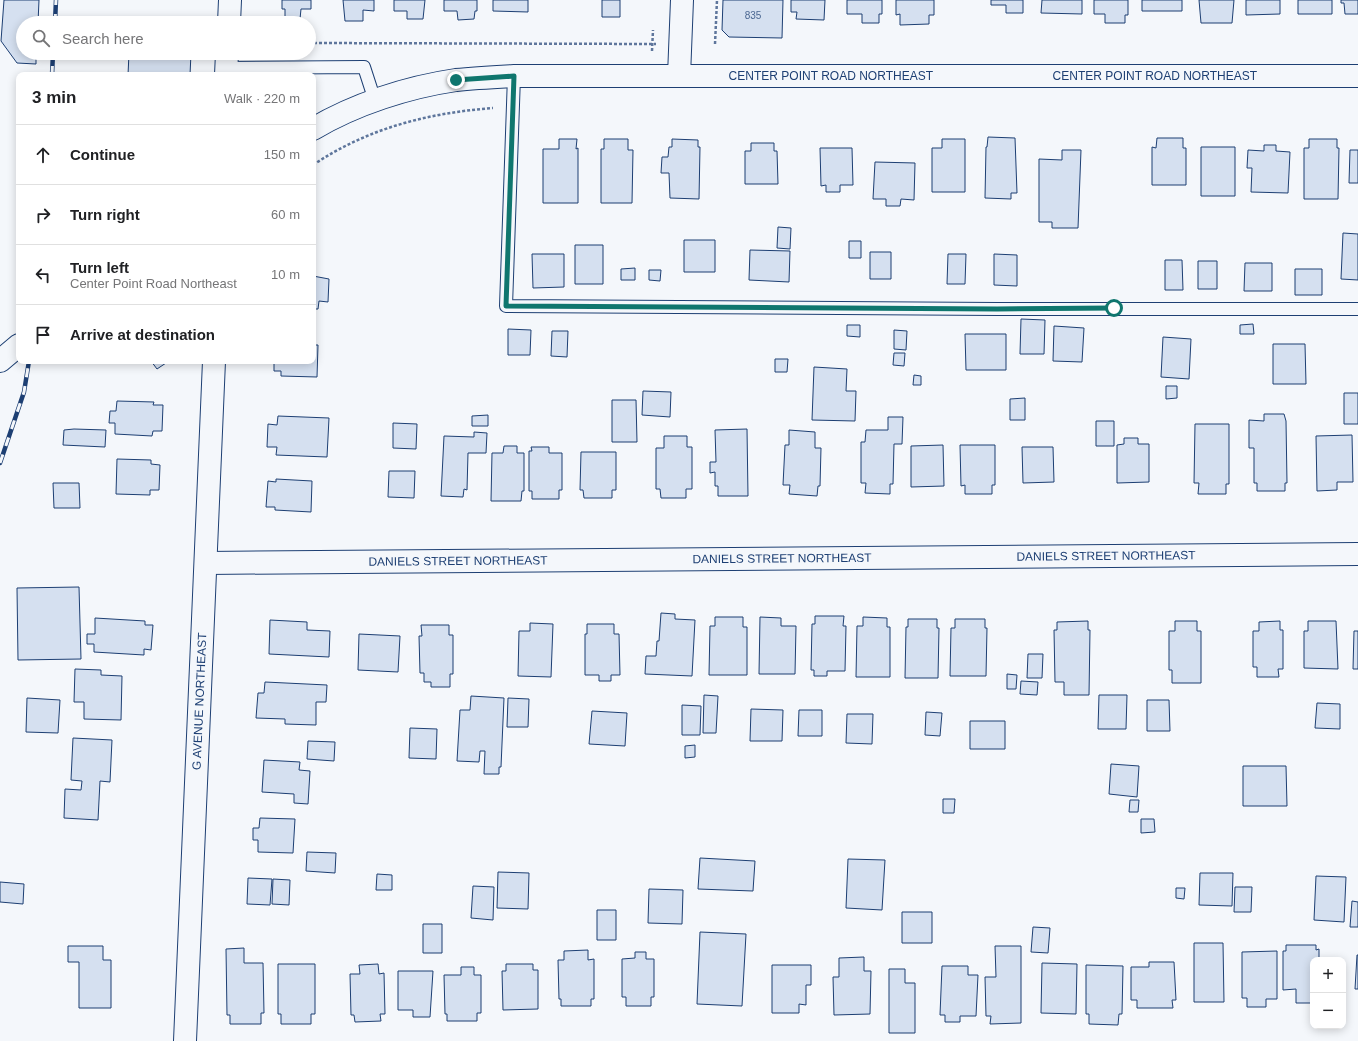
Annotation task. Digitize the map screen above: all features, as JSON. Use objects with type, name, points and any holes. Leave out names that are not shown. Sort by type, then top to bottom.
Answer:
[{"type":"street","points":[[229,16],[230,0]]},
{"type":"street","points":[[679,76],[682,0]]},
{"type":"street","name":"CENTER POINT ROAD NORTHEAST","points":[[316,128],[332,118],[386,97],[456,80],[514,76],[1358,76]]},
{"type":"street","points":[[0,361],[16,348]]},
{"type":"street","name":"G AVENUE NORTHEAST","points":[[185,1041],[214,364]]},
{"type":"street","name":"DANIELS STREET NORTHEAST","points":[[206,563],[1358,554]]},
{"type":"lane","points":[[227,65],[364,67],[375,101]]},
{"type":"lane","points":[[514,76],[506,306],[997,309],[1358,309]]},
{"type":"path","points":[[715,44],[717,0]]},
{"type":"path","points":[[316,43],[662,44]]},
{"type":"path","points":[[316,163],[355,140],[401,122],[443,113],[494,108]]},
{"type":"building","points":[[4,0],[39,0],[38,16],[16,16],[16,60],[36,60],[36,64],[17,63],[1,41]]},
{"type":"building","points":[[282,0],[311,0],[311,9],[301,9],[300,16],[285,16],[285,9],[282,9]]},
{"type":"building","points":[[343,0],[374,0],[374,11],[363,10],[363,21],[345,21]]},
{"type":"building","points":[[394,0],[425,0],[423,19],[407,19],[407,11],[394,11]]},
{"type":"building","points":[[444,0],[477,0],[477,11],[475,11],[474,19],[458,20],[457,11],[444,11]]},
{"type":"building","points":[[493,0],[528,0],[528,12],[493,11]]},
{"type":"building","points":[[602,0],[620,0],[620,17],[602,17]]},
{"type":"building","points":[[723,0],[783,0],[782,38],[729,37],[722,30]]},
{"type":"building","points":[[791,0],[825,0],[824,20],[796,19],[797,12],[791,12]]},
{"type":"building","points":[[847,0],[882,0],[882,14],[879,14],[879,23],[862,23],[862,14],[847,14]]},
{"type":"building","points":[[896,0],[934,0],[934,15],[929,15],[929,24],[900,25],[900,14],[896,15]]},
{"type":"building","points":[[991,0],[1023,0],[1023,13],[1006,13],[1006,5],[991,5]]},
{"type":"building","points":[[1042,0],[1082,0],[1082,14],[1041,13]]},
{"type":"building","points":[[1094,0],[1128,0],[1128,15],[1125,15],[1125,23],[1105,23],[1105,14],[1094,14]]},
{"type":"building","points":[[1142,0],[1182,0],[1182,11],[1142,11]]},
{"type":"building","points":[[1199,0],[1234,0],[1232,23],[1201,23]]},
{"type":"building","points":[[1246,0],[1280,0],[1280,14],[1246,15]]},
{"type":"building","points":[[1298,0],[1332,0],[1332,14],[1298,14]]},
{"type":"building","points":[[1341,0],[1358,0],[1358,14],[1345,14],[1344,3],[1341,3]]},
{"type":"building","points":[[129,60],[191,60],[190,72],[128,72]]},
{"type":"building","points":[[988,137],[1015,138],[1017,193],[1011,193],[1011,199],[985,198],[986,147]]},
{"type":"building","points":[[1157,138],[1183,138],[1183,148],[1186,148],[1186,185],[1152,185],[1152,147],[1156,148]]},
{"type":"building","points":[[559,139],[577,139],[578,203],[543,203],[543,149],[559,149]]},
{"type":"building","points":[[604,139],[628,139],[628,150],[633,150],[632,203],[601,203],[601,149],[604,149]]},
{"type":"building","points":[[672,139],[698,140],[698,147],[700,147],[699,199],[670,198],[669,173],[661,173],[662,157],[668,157],[669,147],[672,147]]},
{"type":"building","points":[[942,139],[965,139],[965,192],[932,192],[932,148],[942,148]]},
{"type":"building","points":[[1309,139],[1337,139],[1337,148],[1339,148],[1338,199],[1304,199],[1304,148],[1309,148]]},
{"type":"building","points":[[751,143],[774,143],[774,151],[777,151],[778,184],[745,184],[745,151],[751,151]]},
{"type":"building","points":[[1264,145],[1276,145],[1276,151],[1290,152],[1288,193],[1251,192],[1252,168],[1247,168],[1248,150],[1264,151]]},
{"type":"building","points":[[1201,147],[1235,147],[1235,196],[1201,196]]},
{"type":"building","points":[[820,148],[852,148],[853,185],[840,185],[840,192],[826,192],[826,185],[821,186]]},
{"type":"building","points":[[1062,150],[1081,150],[1078,228],[1052,228],[1052,222],[1039,222],[1039,159],[1062,160]]},
{"type":"building","points":[[1350,150],[1358,150],[1358,183],[1349,183]]},
{"type":"building","points":[[875,162],[915,163],[914,200],[901,199],[900,206],[886,206],[886,199],[873,199]]},
{"type":"building","points":[[778,227],[791,228],[790,249],[777,248]]},
{"type":"building","points":[[1343,233],[1358,234],[1358,280],[1341,279]]},
{"type":"building","points":[[684,240],[715,240],[715,272],[684,272]]},
{"type":"building","points":[[849,241],[861,241],[861,258],[849,258]]},
{"type":"building","points":[[575,245],[603,245],[603,284],[575,284]]},
{"type":"building","points":[[750,250],[790,251],[789,282],[749,280]]},
{"type":"building","points":[[870,252],[891,252],[891,279],[870,279]]},
{"type":"building","points":[[532,254],[564,254],[564,287],[533,288]]},
{"type":"building","points":[[948,254],[966,254],[965,284],[947,284]]},
{"type":"building","points":[[994,254],[1017,255],[1017,286],[994,285]]},
{"type":"building","points":[[1165,260],[1182,260],[1183,290],[1165,290]]},
{"type":"building","points":[[1198,261],[1217,261],[1217,289],[1198,289]]},
{"type":"building","points":[[1245,263],[1272,263],[1272,291],[1244,291]]},
{"type":"building","points":[[635,268],[635,280],[621,280],[621,269]]},
{"type":"building","points":[[1295,269],[1322,269],[1322,295],[1295,295]]},
{"type":"building","points":[[649,270],[661,270],[660,281],[649,280]]},
{"type":"building","points":[[316,277],[329,279],[328,302],[319,301],[318,309],[316,309]]},
{"type":"building","points":[[1021,319],[1045,320],[1044,354],[1020,354]]},
{"type":"building","points":[[1253,324],[1254,334],[1240,334],[1240,325]]},
{"type":"building","points":[[847,325],[860,325],[860,337],[847,336]]},
{"type":"building","points":[[1054,326],[1084,328],[1082,362],[1053,361]]},
{"type":"building","points":[[508,329],[531,330],[530,355],[508,355]]},
{"type":"building","points":[[894,330],[907,331],[906,350],[894,349]]},
{"type":"building","points":[[552,331],[568,331],[567,357],[551,356]]},
{"type":"building","points":[[965,334],[1006,334],[1006,370],[966,370]]},
{"type":"building","points":[[1163,337],[1191,339],[1189,379],[1161,377]]},
{"type":"building","points":[[1273,344],[1305,344],[1306,384],[1273,384]]},
{"type":"building","points":[[316,345],[318,345],[317,377],[281,376],[281,371],[274,371],[274,364],[316,364]]},
{"type":"building","points":[[894,353],[905,353],[904,366],[893,365]]},
{"type":"building","points":[[775,359],[788,359],[787,372],[775,372]]},
{"type":"building","points":[[153,364],[164,364],[157,369]]},
{"type":"building","points":[[814,367],[847,369],[846,391],[856,391],[855,421],[812,420]]},
{"type":"building","points":[[914,375],[921,376],[921,385],[913,385]]},
{"type":"building","points":[[1166,386],[1177,386],[1177,398],[1166,399]]},
{"type":"building","points":[[643,391],[671,392],[670,417],[642,415]]},
{"type":"building","points":[[1344,393],[1358,393],[1358,424],[1344,424]]},
{"type":"building","points":[[1025,398],[1025,420],[1010,420],[1010,399]]},
{"type":"building","points":[[612,400],[636,400],[637,442],[612,442]]},
{"type":"building","points":[[117,401],[154,402],[153,405],[163,405],[162,431],[153,431],[152,436],[115,434],[115,423],[109,423],[110,411],[116,411]]},
{"type":"building","points":[[1264,414],[1284,414],[1286,421],[1287,483],[1285,483],[1285,491],[1257,491],[1257,483],[1254,483],[1254,448],[1249,448],[1249,420],[1264,421]]},
{"type":"building","points":[[488,415],[488,426],[472,426],[472,416]]},
{"type":"building","points":[[278,416],[329,418],[327,457],[276,455],[277,447],[267,447],[268,424],[277,425]]},
{"type":"building","points":[[888,417],[903,417],[902,444],[894,444],[893,484],[890,484],[890,494],[865,493],[866,483],[861,483],[861,442],[865,442],[866,430],[888,430]]},
{"type":"building","points":[[1096,421],[1114,421],[1114,446],[1096,446]]},
{"type":"building","points":[[393,423],[417,424],[416,449],[393,448]]},
{"type":"building","points":[[1195,424],[1229,424],[1229,484],[1226,484],[1226,494],[1198,494],[1199,483],[1194,483]]},
{"type":"building","points":[[747,429],[748,496],[718,496],[718,486],[715,486],[715,472],[710,473],[710,462],[716,462],[715,430]]},
{"type":"building","points":[[64,430],[106,430],[105,447],[63,445]]},
{"type":"building","points":[[789,430],[815,432],[815,448],[821,448],[820,486],[818,486],[817,496],[789,494],[790,485],[783,485],[785,445],[789,445]]},
{"type":"building","points":[[474,432],[487,433],[486,453],[468,453],[467,490],[464,489],[463,497],[441,496],[444,436],[474,437]]},
{"type":"building","points":[[1352,435],[1353,482],[1337,482],[1337,490],[1317,491],[1316,436]]},
{"type":"building","points":[[664,436],[687,436],[687,447],[692,447],[692,489],[686,489],[686,498],[661,498],[660,489],[656,489],[656,448],[664,448]]},
{"type":"building","points":[[1124,438],[1138,438],[1138,444],[1149,444],[1149,482],[1117,483],[1117,445],[1124,444]]},
{"type":"building","points":[[943,445],[944,486],[911,487],[911,446]]},
{"type":"building","points":[[960,445],[995,445],[995,485],[992,485],[992,494],[965,494],[965,485],[961,486]]},
{"type":"building","points":[[504,446],[517,446],[517,453],[524,453],[524,491],[522,491],[521,501],[491,501],[492,453],[503,453]]},
{"type":"building","points":[[531,447],[549,447],[549,453],[562,453],[562,490],[559,490],[559,499],[532,499],[532,491],[529,491],[529,451],[532,451]]},
{"type":"building","points":[[1022,447],[1053,447],[1054,482],[1023,483]]},
{"type":"building","points":[[581,452],[616,452],[616,490],[612,490],[612,498],[584,498],[583,490],[580,490]]},
{"type":"building","points":[[117,459],[151,460],[151,464],[160,465],[159,490],[150,490],[150,495],[116,494]]},
{"type":"building","points":[[389,471],[415,471],[414,498],[388,497]]},
{"type":"building","points":[[276,479],[312,481],[311,512],[275,510],[275,507],[266,507],[268,481],[276,482]]},
{"type":"building","points":[[53,483],[79,483],[80,508],[54,508]]},
{"type":"building","points":[[79,587],[81,659],[18,660],[17,588]]},
{"type":"building","points":[[661,613],[675,614],[675,619],[695,620],[692,676],[645,674],[646,656],[656,656],[657,641],[659,641]]},
{"type":"building","points":[[815,616],[844,616],[843,626],[846,626],[845,671],[827,671],[827,676],[814,676],[814,670],[811,670],[812,624],[815,624]]},
{"type":"building","points":[[715,617],[743,617],[743,627],[747,627],[747,675],[709,675],[710,626],[715,626]]},
{"type":"building","points":[[760,617],[781,618],[781,626],[796,626],[795,674],[759,674]]},
{"type":"building","points":[[863,617],[887,618],[887,627],[890,627],[890,677],[856,677],[857,626],[863,626]]},
{"type":"building","points":[[95,618],[145,621],[145,625],[153,625],[151,650],[144,649],[144,655],[94,652],[94,644],[87,644],[87,634],[95,634]]},
{"type":"building","points":[[908,619],[937,619],[937,628],[939,628],[938,678],[905,678],[906,627],[908,627]]},
{"type":"building","points":[[955,619],[985,619],[985,628],[987,628],[986,676],[950,676],[951,628],[955,628]]},
{"type":"building","points":[[270,620],[307,622],[307,630],[330,631],[329,657],[269,654]]},
{"type":"building","points":[[1088,621],[1088,630],[1090,630],[1089,695],[1064,695],[1064,682],[1055,682],[1054,630],[1057,630],[1057,622]]},
{"type":"building","points":[[1175,621],[1197,621],[1197,631],[1201,631],[1201,683],[1172,683],[1172,670],[1169,670],[1169,631],[1175,631]]},
{"type":"building","points":[[1280,621],[1280,630],[1283,630],[1283,669],[1278,669],[1279,677],[1257,677],[1257,667],[1253,667],[1253,631],[1259,631],[1259,622]]},
{"type":"building","points":[[1308,621],[1336,621],[1338,669],[1304,668],[1304,631],[1308,631]]},
{"type":"building","points":[[530,623],[553,624],[551,677],[518,676],[519,631],[530,631]]},
{"type":"building","points":[[587,624],[614,624],[614,634],[619,634],[620,675],[611,675],[611,681],[599,681],[599,675],[585,675],[585,634],[587,634]]},
{"type":"building","points":[[421,625],[449,625],[449,635],[453,635],[453,674],[450,674],[450,687],[431,687],[431,682],[424,682],[424,673],[420,673],[419,636],[422,636]]},
{"type":"building","points":[[1354,631],[1358,631],[1358,669],[1353,669]]},
{"type":"building","points":[[359,634],[400,636],[398,672],[358,670]]},
{"type":"building","points":[[1028,654],[1043,654],[1042,678],[1027,678]]},
{"type":"building","points":[[75,669],[101,670],[101,675],[122,676],[121,720],[84,719],[84,702],[74,702]]},
{"type":"building","points":[[1007,674],[1017,675],[1016,689],[1007,689]]},
{"type":"building","points":[[1021,681],[1038,682],[1037,695],[1020,694]]},
{"type":"building","points":[[265,682],[327,685],[326,702],[316,702],[316,725],[285,724],[285,719],[256,718],[258,693],[264,693]]},
{"type":"building","points":[[704,695],[718,696],[716,733],[703,733]]},
{"type":"building","points":[[1099,695],[1127,695],[1126,729],[1098,729]]},
{"type":"building","points":[[471,696],[504,698],[501,767],[499,767],[499,774],[484,774],[485,751],[480,751],[479,762],[457,761],[460,710],[470,710]]},
{"type":"building","points":[[27,698],[60,700],[58,733],[26,732]]},
{"type":"building","points":[[508,698],[529,699],[528,727],[507,727]]},
{"type":"building","points":[[1147,700],[1169,700],[1170,731],[1147,731]]},
{"type":"building","points":[[1317,703],[1340,704],[1340,729],[1315,728]]},
{"type":"building","points":[[682,705],[701,706],[700,735],[682,735]]},
{"type":"building","points":[[751,709],[783,710],[782,741],[750,741]]},
{"type":"building","points":[[799,710],[822,710],[822,736],[798,736]]},
{"type":"building","points":[[592,711],[627,713],[625,746],[589,744]]},
{"type":"building","points":[[926,712],[942,713],[940,736],[925,735]]},
{"type":"building","points":[[847,714],[873,714],[872,744],[846,743]]},
{"type":"building","points":[[970,721],[1005,721],[1005,749],[970,749]]},
{"type":"building","points":[[410,728],[437,729],[436,759],[409,758]]},
{"type":"building","points":[[73,738],[112,740],[110,782],[100,781],[98,820],[64,818],[65,789],[81,790],[82,781],[71,780]]},
{"type":"building","points":[[308,741],[335,742],[334,761],[307,759]]},
{"type":"building","points":[[695,745],[695,757],[685,758],[685,746]]},
{"type":"building","points":[[264,760],[300,762],[299,770],[310,771],[308,804],[294,803],[294,794],[262,792]]},
{"type":"building","points":[[1111,764],[1139,766],[1137,797],[1109,794]]},
{"type":"building","points":[[1243,766],[1286,766],[1287,806],[1243,806]]},
{"type":"building","points":[[943,799],[955,799],[954,813],[943,813]]},
{"type":"building","points":[[1130,800],[1139,800],[1138,812],[1129,812]]},
{"type":"building","points":[[260,818],[295,819],[293,853],[258,852],[258,840],[253,840],[253,828],[259,828]]},
{"type":"building","points":[[1141,819],[1154,819],[1155,832],[1141,833]]},
{"type":"building","points":[[307,852],[336,853],[335,873],[306,871]]},
{"type":"building","points":[[700,858],[755,861],[753,891],[698,889]]},
{"type":"building","points":[[848,859],[885,860],[882,910],[846,908]]},
{"type":"building","points":[[498,872],[529,873],[528,909],[497,908]]},
{"type":"building","points":[[1200,873],[1233,873],[1232,906],[1199,905]]},
{"type":"building","points":[[377,874],[392,875],[392,890],[376,890]]},
{"type":"building","points":[[1316,876],[1346,877],[1344,922],[1314,920]]},
{"type":"building","points":[[248,878],[272,879],[270,905],[247,904]]},
{"type":"building","points":[[273,879],[290,880],[289,905],[272,904]]},
{"type":"building","points":[[0,882],[24,884],[23,904],[0,902]]},
{"type":"building","points":[[473,886],[494,887],[493,920],[471,918]]},
{"type":"building","points":[[1235,887],[1252,887],[1251,912],[1234,912]]},
{"type":"building","points":[[1176,888],[1185,888],[1184,899],[1176,898]]},
{"type":"building","points":[[649,889],[683,890],[682,924],[648,923]]},
{"type":"building","points":[[1352,901],[1358,902],[1358,927],[1350,927]]},
{"type":"building","points":[[597,910],[616,910],[616,940],[597,940]]},
{"type":"building","points":[[902,912],[932,912],[932,943],[902,943]]},
{"type":"building","points":[[423,924],[442,924],[442,953],[423,953]]},
{"type":"building","points":[[1033,927],[1050,928],[1048,953],[1031,952]]},
{"type":"building","points":[[700,932],[746,934],[742,1006],[697,1004]]},
{"type":"building","points":[[1194,943],[1223,943],[1224,1002],[1194,1002]]},
{"type":"building","points":[[1286,945],[1316,945],[1316,950],[1319,949],[1319,957],[1310,957],[1310,1003],[1296,1003],[1296,989],[1283,990],[1283,951],[1286,951]]},
{"type":"building","points":[[68,946],[103,946],[103,960],[111,960],[111,1008],[79,1008],[79,962],[68,962]]},
{"type":"building","points":[[995,946],[1021,946],[1021,1023],[990,1024],[991,1016],[986,1016],[985,977],[996,977]]},
{"type":"building","points":[[244,948],[244,963],[263,963],[264,1013],[261,1013],[261,1024],[230,1024],[230,1015],[227,1015],[226,949]]},
{"type":"building","points":[[588,950],[588,960],[594,959],[594,999],[591,999],[591,1006],[561,1006],[561,999],[559,999],[558,960],[564,960],[564,951]]},
{"type":"building","points":[[1277,951],[1277,999],[1266,999],[1266,1007],[1247,1007],[1247,998],[1242,998],[1242,952]]},
{"type":"building","points":[[635,952],[646,952],[646,959],[654,959],[654,997],[651,997],[651,1006],[626,1006],[626,997],[622,997],[622,959],[635,958]]},
{"type":"building","points":[[1357,955],[1358,989],[1355,989]]},
{"type":"building","points":[[864,957],[864,971],[871,971],[870,1014],[834,1015],[833,977],[839,977],[839,958]]},
{"type":"building","points":[[1149,962],[1174,962],[1176,1000],[1172,1000],[1173,1008],[1137,1008],[1137,1000],[1131,1000],[1131,967],[1149,967]]},
{"type":"building","points":[[1042,963],[1077,964],[1076,1014],[1041,1013]]},
{"type":"building","points":[[278,964],[315,964],[315,1014],[311,1014],[311,1024],[281,1024],[281,1014],[278,1014]]},
{"type":"building","points":[[378,964],[379,974],[384,973],[385,1014],[380,1014],[381,1021],[355,1022],[354,1015],[351,1015],[350,974],[360,974],[359,965]]},
{"type":"building","points":[[506,964],[533,964],[533,970],[538,970],[538,1009],[503,1010],[502,971],[506,971]]},
{"type":"building","points":[[772,965],[811,965],[811,985],[806,985],[806,1005],[799,1004],[799,1013],[772,1013]]},
{"type":"building","points":[[1086,965],[1123,966],[1122,1014],[1119,1014],[1118,1025],[1089,1024],[1089,1014],[1086,1014]]},
{"type":"building","points":[[942,966],[968,966],[968,975],[978,975],[976,1016],[960,1016],[960,1022],[945,1022],[945,1015],[940,1015]]},
{"type":"building","points":[[461,967],[474,967],[474,975],[481,975],[481,1013],[477,1013],[477,1021],[447,1021],[447,1014],[445,1014],[444,975],[461,975]]},
{"type":"building","points":[[889,969],[905,969],[905,983],[915,983],[915,1033],[889,1033]]},
{"type":"building","points":[[398,971],[433,971],[430,1017],[413,1017],[413,1010],[398,1010]]},
{"type":"railway","points":[[55,16],[56,0]]},
{"type":"railway","points":[[52,72],[53,60]]},
{"type":"railway","points":[[0,463],[24,392],[29,364]]},
{"type":"route","points":[[456,80],[514,76],[506,306],[997,309],[1114,308]]}]
